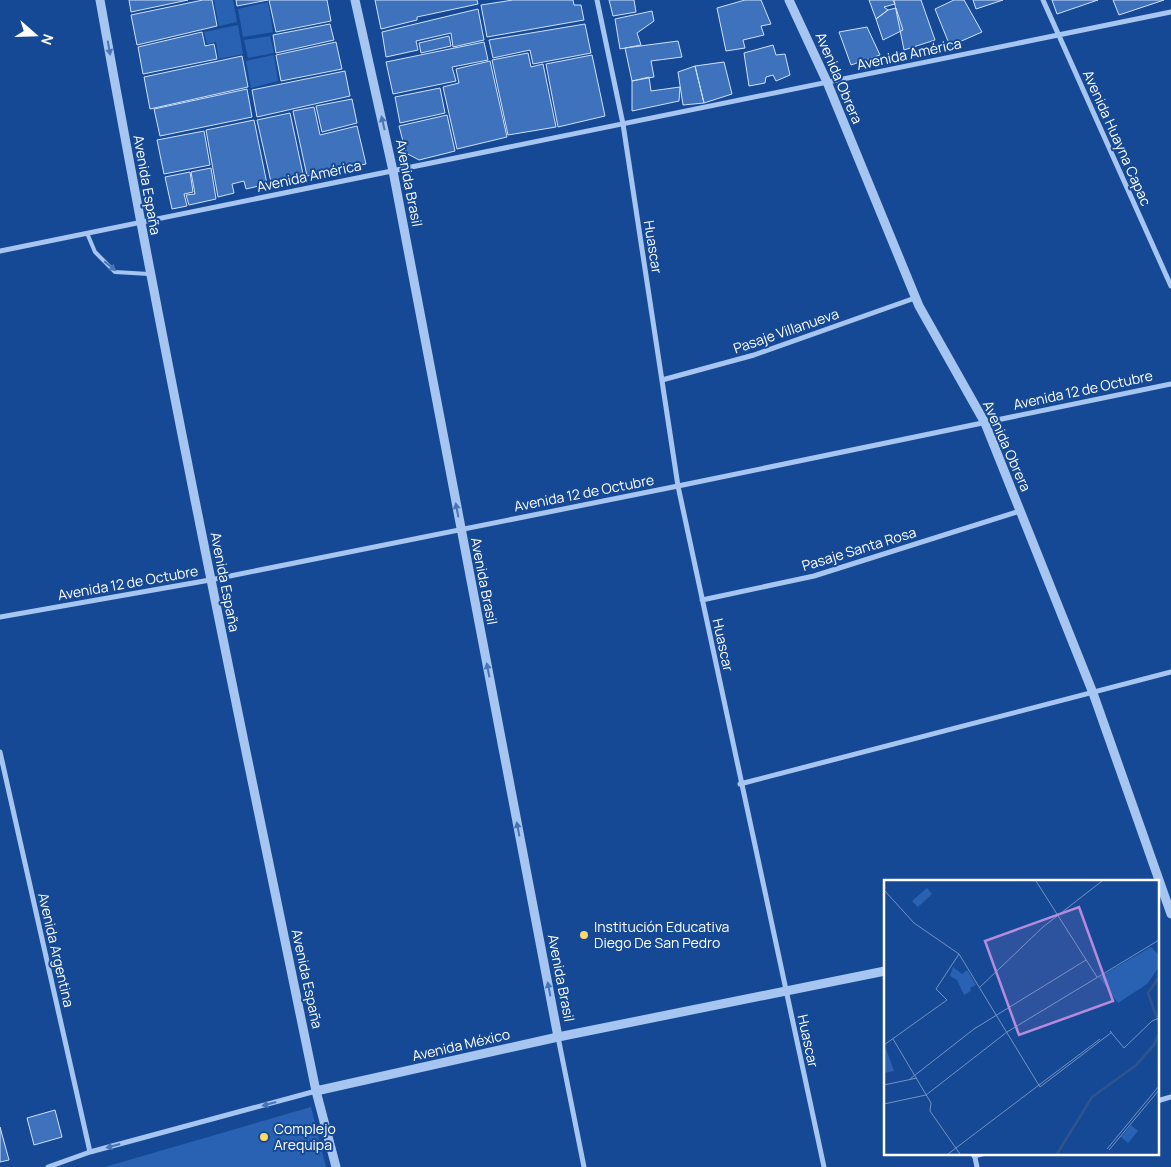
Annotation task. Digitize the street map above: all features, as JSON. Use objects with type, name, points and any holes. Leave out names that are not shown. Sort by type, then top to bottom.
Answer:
[{"type":"street","name":"Avenida España","points":[[100,0],[140,223],[210,580],[316,1092],[336,1167]]},
{"type":"street","name":"Avenida Brasil","points":[[355,0],[393,171],[584,1167]]},
{"type":"street","points":[[597,0],[623,124]]},
{"type":"street","name":"Avenida Obrera","points":[[789,0],[826,82],[915,298],[985,423],[1093,693],[1157,880]]},
{"type":"street","name":"Avenida Huayna Capac","points":[[1043,0],[1171,286]]},
{"type":"street","name":"Avenida América","points":[[0,251],[1171,12]]},
{"type":"street","name":"Huascar","points":[[623,124],[678,486],[740,784],[824,1167]]},
{"type":"street","name":"Pasaje Villanueva","points":[[662,380],[754,355],[915,298]]},
{"type":"street","name":"Avenida 12 de Octubre","points":[[0,617],[210,580],[1171,384]]},
{"type":"street","name":"Pasaje Santa Rosa","points":[[702,600],[814,576],[1020,511]]},
{"type":"street","points":[[740,784],[1171,672]]},
{"type":"street","name":"Avenida Argentina","points":[[0,752],[90,1152]]},
{"type":"street","name":"Avenida Obrera","points":[[1158,882],[1171,914]]},
{"type":"street","name":"Avenida México","points":[[48,1167],[90,1152],[316,1092],[558,1037],[884,971]]},
{"type":"street","points":[[1158,1101],[1171,1097]]},
{"type":"street","points":[[974,1155],[977,1167]]},
{"type":"lane","points":[[87,233],[95,252],[115,272],[150,274]]},
{"type":"shaded area","points":[[214,0],[233,0],[237,22],[219,26]]},
{"type":"shaded area","points":[[268,2],[273,32],[243,37],[238,9]]},
{"type":"shaded area","points":[[238,25],[243,54],[219,59],[216,42],[207,44],[204,32]]},
{"type":"shaded area","points":[[270,36],[274,53],[248,58],[244,40]]},
{"type":"shaded area","points":[[274,55],[278,81],[251,88],[246,61]]},
{"type":"shaded area","name":"Complejo Arequipa","points":[[311,1107],[326,1167],[105,1167]]},
{"type":"building","points":[[129,0],[188,0],[131,12]]},
{"type":"building","points":[[203,0],[212,0],[217,26],[137,45],[131,15]]},
{"type":"building","points":[[236,0],[268,0],[237,6]]},
{"type":"building","points":[[269,0],[327,0],[331,21],[276,32]]},
{"type":"building","points":[[375,0],[477,0],[478,4],[417,17],[417,20],[381,29]]},
{"type":"building","points":[[513,0],[573,0],[574,5],[581,5],[584,20],[487,37],[481,5]]},
{"type":"building","points":[[609,0],[634,0],[636,12],[613,16]]},
{"type":"building","points":[[745,0],[761,0],[771,24],[761,26],[764,35],[743,40],[745,48],[726,51],[717,8]]},
{"type":"building","points":[[869,0],[893,0],[895,4],[884,7],[888,10],[876,19]]},
{"type":"building","points":[[894,0],[921,0],[935,40],[904,50]]},
{"type":"building","points":[[954,0],[964,0],[982,32],[950,46],[935,9]]},
{"type":"building","points":[[973,0],[1003,0],[976,9]]},
{"type":"building","points":[[1052,0],[1098,0],[1057,14]]},
{"type":"building","points":[[1113,0],[1164,0],[1119,15]]},
{"type":"building","points":[[896,8],[903,30],[883,40],[876,19],[888,10]]},
{"type":"building","points":[[478,9],[484,40],[453,47],[451,33],[416,41],[418,50],[386,57],[382,32]]},
{"type":"building","points":[[652,11],[654,21],[637,33],[641,45],[620,49],[615,19]]},
{"type":"building","points":[[330,24],[334,40],[276,53],[273,35]]},
{"type":"building","points":[[585,24],[591,53],[533,64],[530,50],[493,58],[489,40]]},
{"type":"building","points":[[867,27],[880,55],[851,65],[839,32]]},
{"type":"building","points":[[202,32],[205,46],[214,44],[217,59],[143,74],[138,47]]},
{"type":"building","points":[[449,36],[451,46],[421,53],[419,43]]},
{"type":"building","points":[[678,41],[682,57],[651,61],[654,77],[632,81],[625,48]]},
{"type":"building","points":[[336,42],[342,69],[281,81],[276,55]]},
{"type":"building","points":[[484,42],[488,60],[452,67],[456,81],[393,94],[386,62]]},
{"type":"building","points":[[773,45],[776,55],[785,54],[790,75],[776,81],[773,75],[766,77],[765,83],[749,86],[744,53]]},
{"type":"building","points":[[528,53],[531,67],[543,64],[556,127],[508,135],[492,60]]},
{"type":"building","points":[[592,55],[605,116],[558,127],[546,64]]},
{"type":"building","points":[[242,56],[248,87],[150,109],[144,77]]},
{"type":"building","points":[[490,61],[507,137],[457,149],[443,87],[459,83],[456,69]]},
{"type":"building","points":[[724,62],[732,94],[704,103],[695,66]]},
{"type":"building","points":[[695,66],[704,103],[683,105],[678,72]]},
{"type":"building","points":[[345,71],[350,96],[257,117],[252,90]]},
{"type":"building","points":[[649,77],[651,91],[680,87],[679,101],[632,111],[632,81]]},
{"type":"building","points":[[440,88],[445,113],[400,123],[395,97]]},
{"type":"building","points":[[247,89],[252,117],[160,136],[154,109]]},
{"type":"building","points":[[352,99],[357,123],[322,132],[316,106]]},
{"type":"building","points":[[314,107],[320,135],[357,126],[366,164],[307,176],[293,111]]},
{"type":"building","points":[[290,113],[303,174],[271,182],[257,120]]},
{"type":"building","points":[[447,115],[455,151],[419,160],[406,153],[399,126]]},
{"type":"building","points":[[254,120],[267,184],[246,189],[244,181],[232,184],[234,193],[218,197],[206,130]]},
{"type":"building","points":[[204,131],[210,165],[164,174],[157,140]]},
{"type":"building","points":[[211,168],[216,199],[189,205],[186,195],[195,194],[191,172]]},
{"type":"building","points":[[190,172],[193,192],[184,194],[187,206],[172,209],[165,177]]},
{"type":"building","points":[[55,1110],[62,1137],[34,1145],[27,1118]]},
{"type":"building","points":[[0,1127],[9,1160],[0,1162]]},
{"type":"place","name":"Institución Educativa Diego De San Pedro","points":[[584,935]]},
{"type":"place","name":"Complejo Arequipa","points":[[264,1137]]}]
